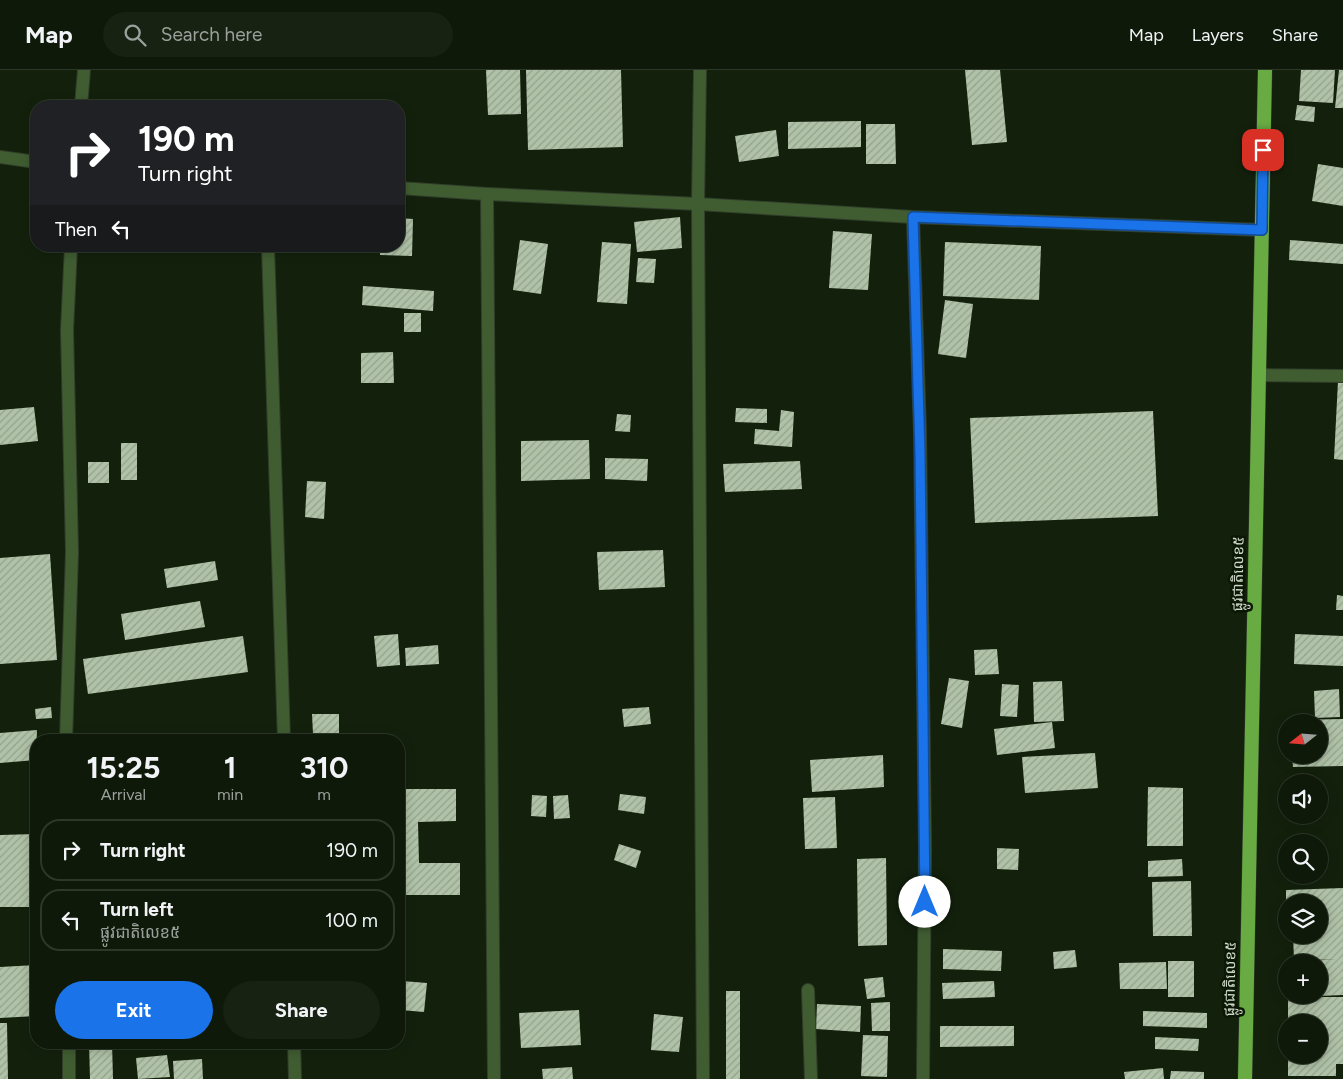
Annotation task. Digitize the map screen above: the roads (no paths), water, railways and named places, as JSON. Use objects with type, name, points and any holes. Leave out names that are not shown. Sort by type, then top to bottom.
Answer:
[{"type":"highway","name":"ផ្លូវជាតិលេខ៥","points":[[1244,1079],[1265,70]]},
{"type":"street","points":[[82,100],[84,70]]},
{"type":"street","points":[[700,70],[698,204],[703,1079]]},
{"type":"street","points":[[0,157],[30,161]]},
{"type":"street","points":[[405,188],[913,217],[1262,230]]},
{"type":"street","points":[[487,194],[494,1079]]},
{"type":"street","points":[[913,217],[920,433],[926,848],[923,1079]]},
{"type":"street","points":[[66,734],[72,552],[67,330],[71,252]]},
{"type":"street","points":[[268,252],[284,734]]},
{"type":"street","points":[[1259,375],[1343,376]]},
{"type":"street","points":[[808,990],[811,1079]]},
{"type":"street","points":[[68,1049],[69,1079]]},
{"type":"street","points":[[294,1049],[295,1079]]}]
